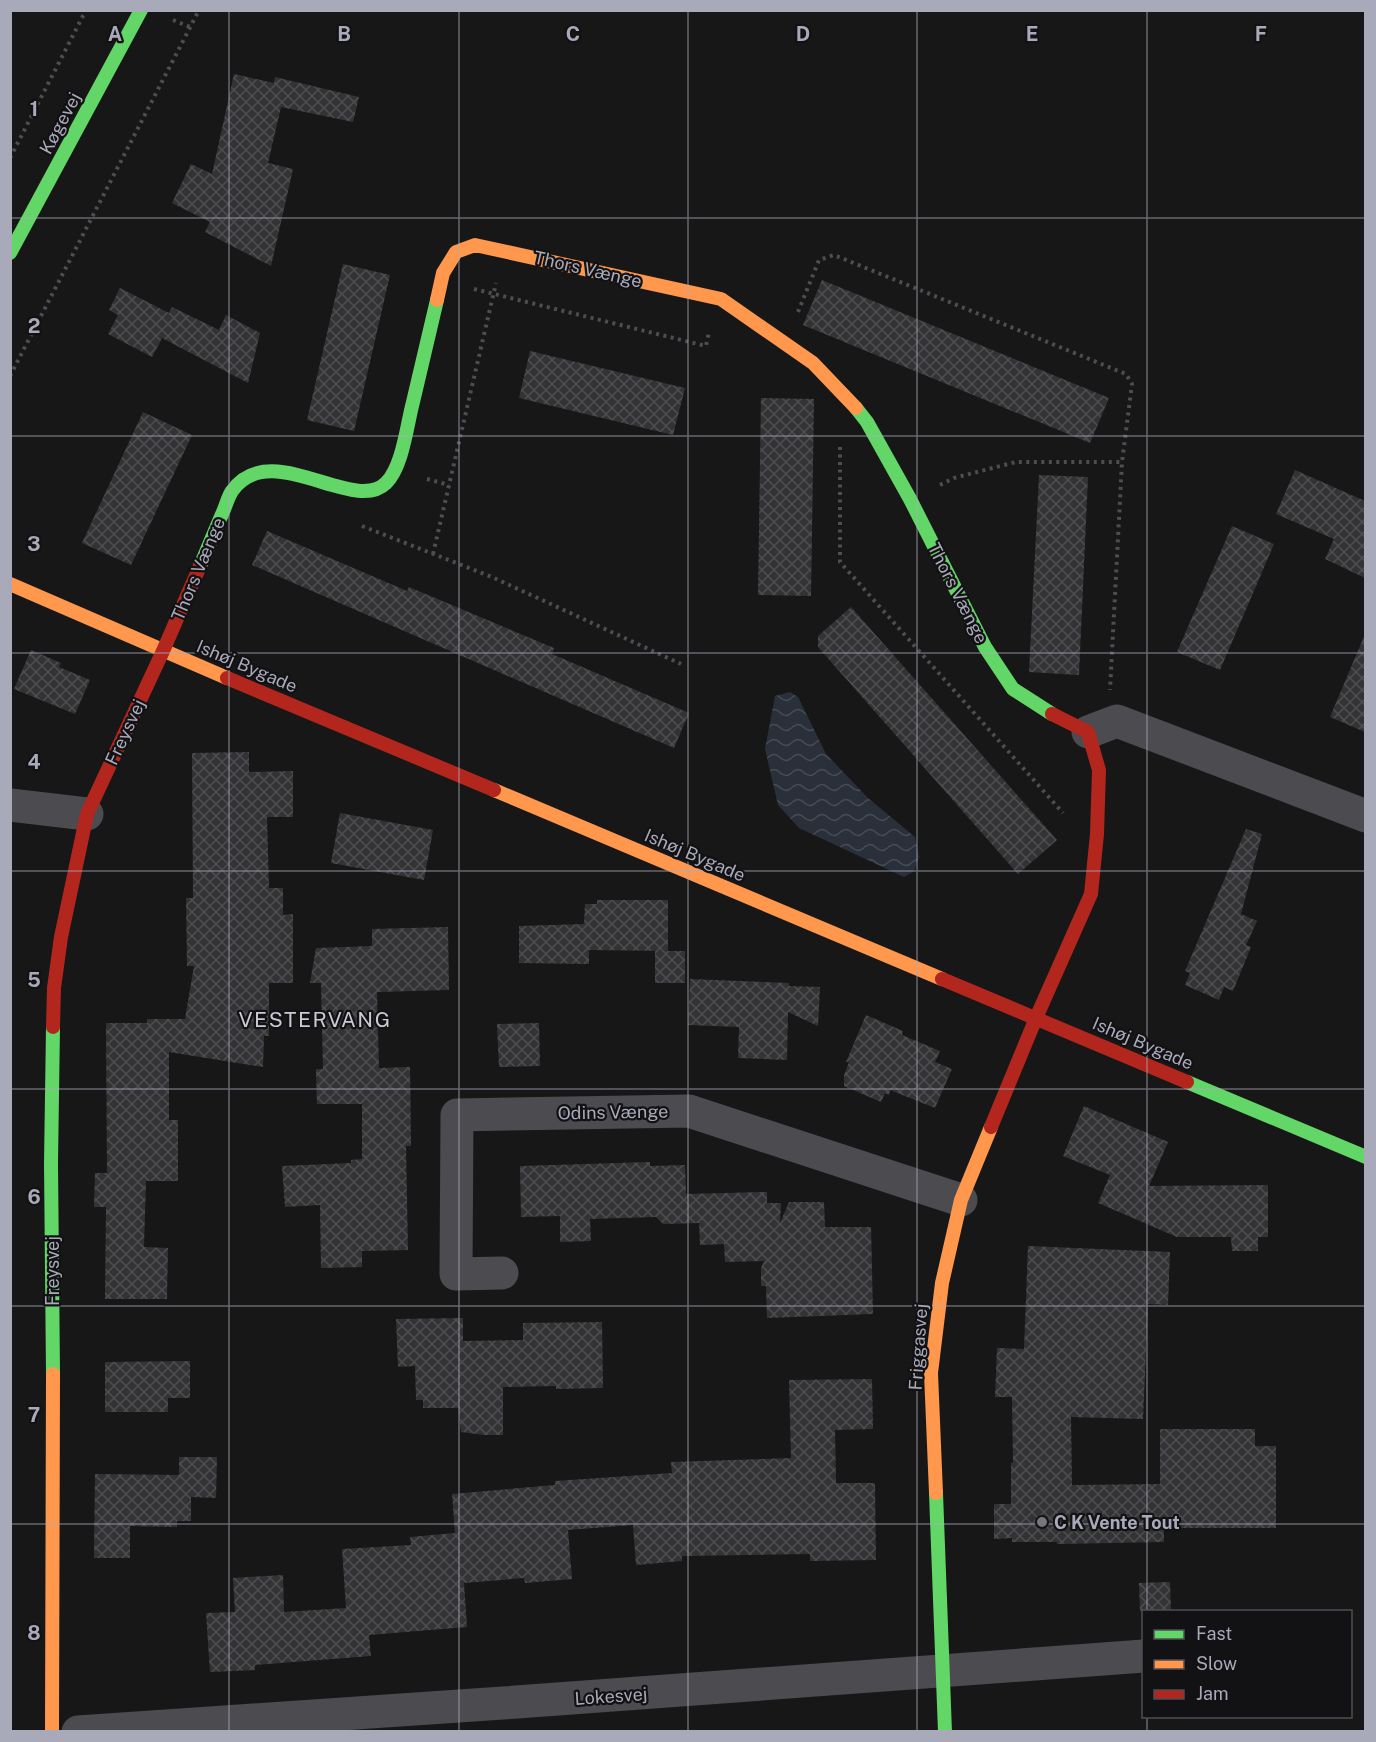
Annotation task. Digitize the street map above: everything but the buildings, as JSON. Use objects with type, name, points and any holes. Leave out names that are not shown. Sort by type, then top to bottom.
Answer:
[{"type":"street","name":"Køgevej","points":[[10,252],[141,10]]},
{"type":"street","name":"Thors Vænge","points":[[163,651],[232,491],[245,478],[263,471],[292,473],[366,491],[382,487],[394,471],[401,451],[443,273],[456,252],[475,245],[721,299],[813,363],[852,402],[867,422],[910,499],[985,647],[1013,689],[1049,712],[1098,728],[1117,721],[1365,816]]},
{"type":"street","name":"Ishøj Bygade","points":[[10,584],[163,651],[1365,1157]]},
{"type":"street","name":"Freysvej","points":[[52,1731],[53,1010],[61,937],[87,814],[163,651]]},
{"type":"street","points":[[1036,1018],[1091,894],[1100,770],[1098,728]]},
{"type":"street","points":[[10,805],[87,814]]},
{"type":"street","name":"Friggasvej","points":[[945,1731],[931,1373],[942,1282],[961,1200],[1036,1018]]},
{"type":"street","name":"Odins Vænge","points":[[502,1273],[456,1274],[457,1115],[689,1111],[961,1200]]},
{"type":"street","name":"Lokesvej","points":[[78,1731],[436,1719],[943,1671],[1142,1656]]},
{"type":"path","points":[[10,158],[86,10]]},
{"type":"path","points":[[10,376],[199,10]]},
{"type":"path","points":[[433,554],[503,250]]},
{"type":"path","points":[[782,340],[793,326],[819,260],[834,255],[1126,374],[1132,384],[1122,462],[1098,728]]},
{"type":"path","points":[[441,281],[706,346],[717,298]]},
{"type":"path","points":[[852,402],[840,417],[840,562],[1078,829],[1097,834]]},
{"type":"path","points":[[910,499],[954,478],[1016,462],[1122,462]]},
{"type":"path","points":[[359,525],[492,577],[681,664]]},
{"type":"water","points":[[790,692],[798,697],[826,754],[868,798],[915,837],[919,857],[914,871],[904,877],[799,828],[778,805],[765,749],[775,696]]},
{"type":"traffic: fast","points":[[10,253],[141,10]]},
{"type":"traffic: fast","points":[[200,566],[232,491],[248,476],[268,471],[289,473],[354,490],[372,490],[386,483],[397,466],[404,444],[437,300]]},
{"type":"traffic: fast","points":[[856,408],[867,422],[910,499],[985,647],[1013,689],[1052,714]]},
{"type":"traffic: fast","points":[[53,1027],[51,1163],[53,1374]]},
{"type":"traffic: fast","points":[[1187,1082],[1366,1157]]},
{"type":"traffic: fast","points":[[936,1493],[945,1732]]},
{"type":"traffic: slow","points":[[437,300],[443,273],[456,252],[475,245],[721,299],[813,363],[856,408]]},
{"type":"traffic: slow","points":[[10,584],[227,678]]},
{"type":"traffic: slow","points":[[494,790],[942,979]]},
{"type":"traffic: slow","points":[[936,1493],[931,1373],[942,1283],[961,1200],[991,1127]]},
{"type":"traffic: slow","points":[[52,1732],[53,1374]]},
{"type":"traffic: jam","points":[[53,1027],[54,988],[61,937],[87,814],[200,566]]},
{"type":"traffic: jam","points":[[227,678],[494,790]]},
{"type":"traffic: jam","points":[[991,1127],[1091,894],[1097,834],[1099,770],[1088,732],[1052,714]]},
{"type":"traffic: jam","points":[[942,979],[1187,1082]]},
{"type":"place","name":"C K Vente Tout","points":[[1042,1522]]},
{"type":"district","name":"VESTERVANG","points":[[315,1019]]}]
